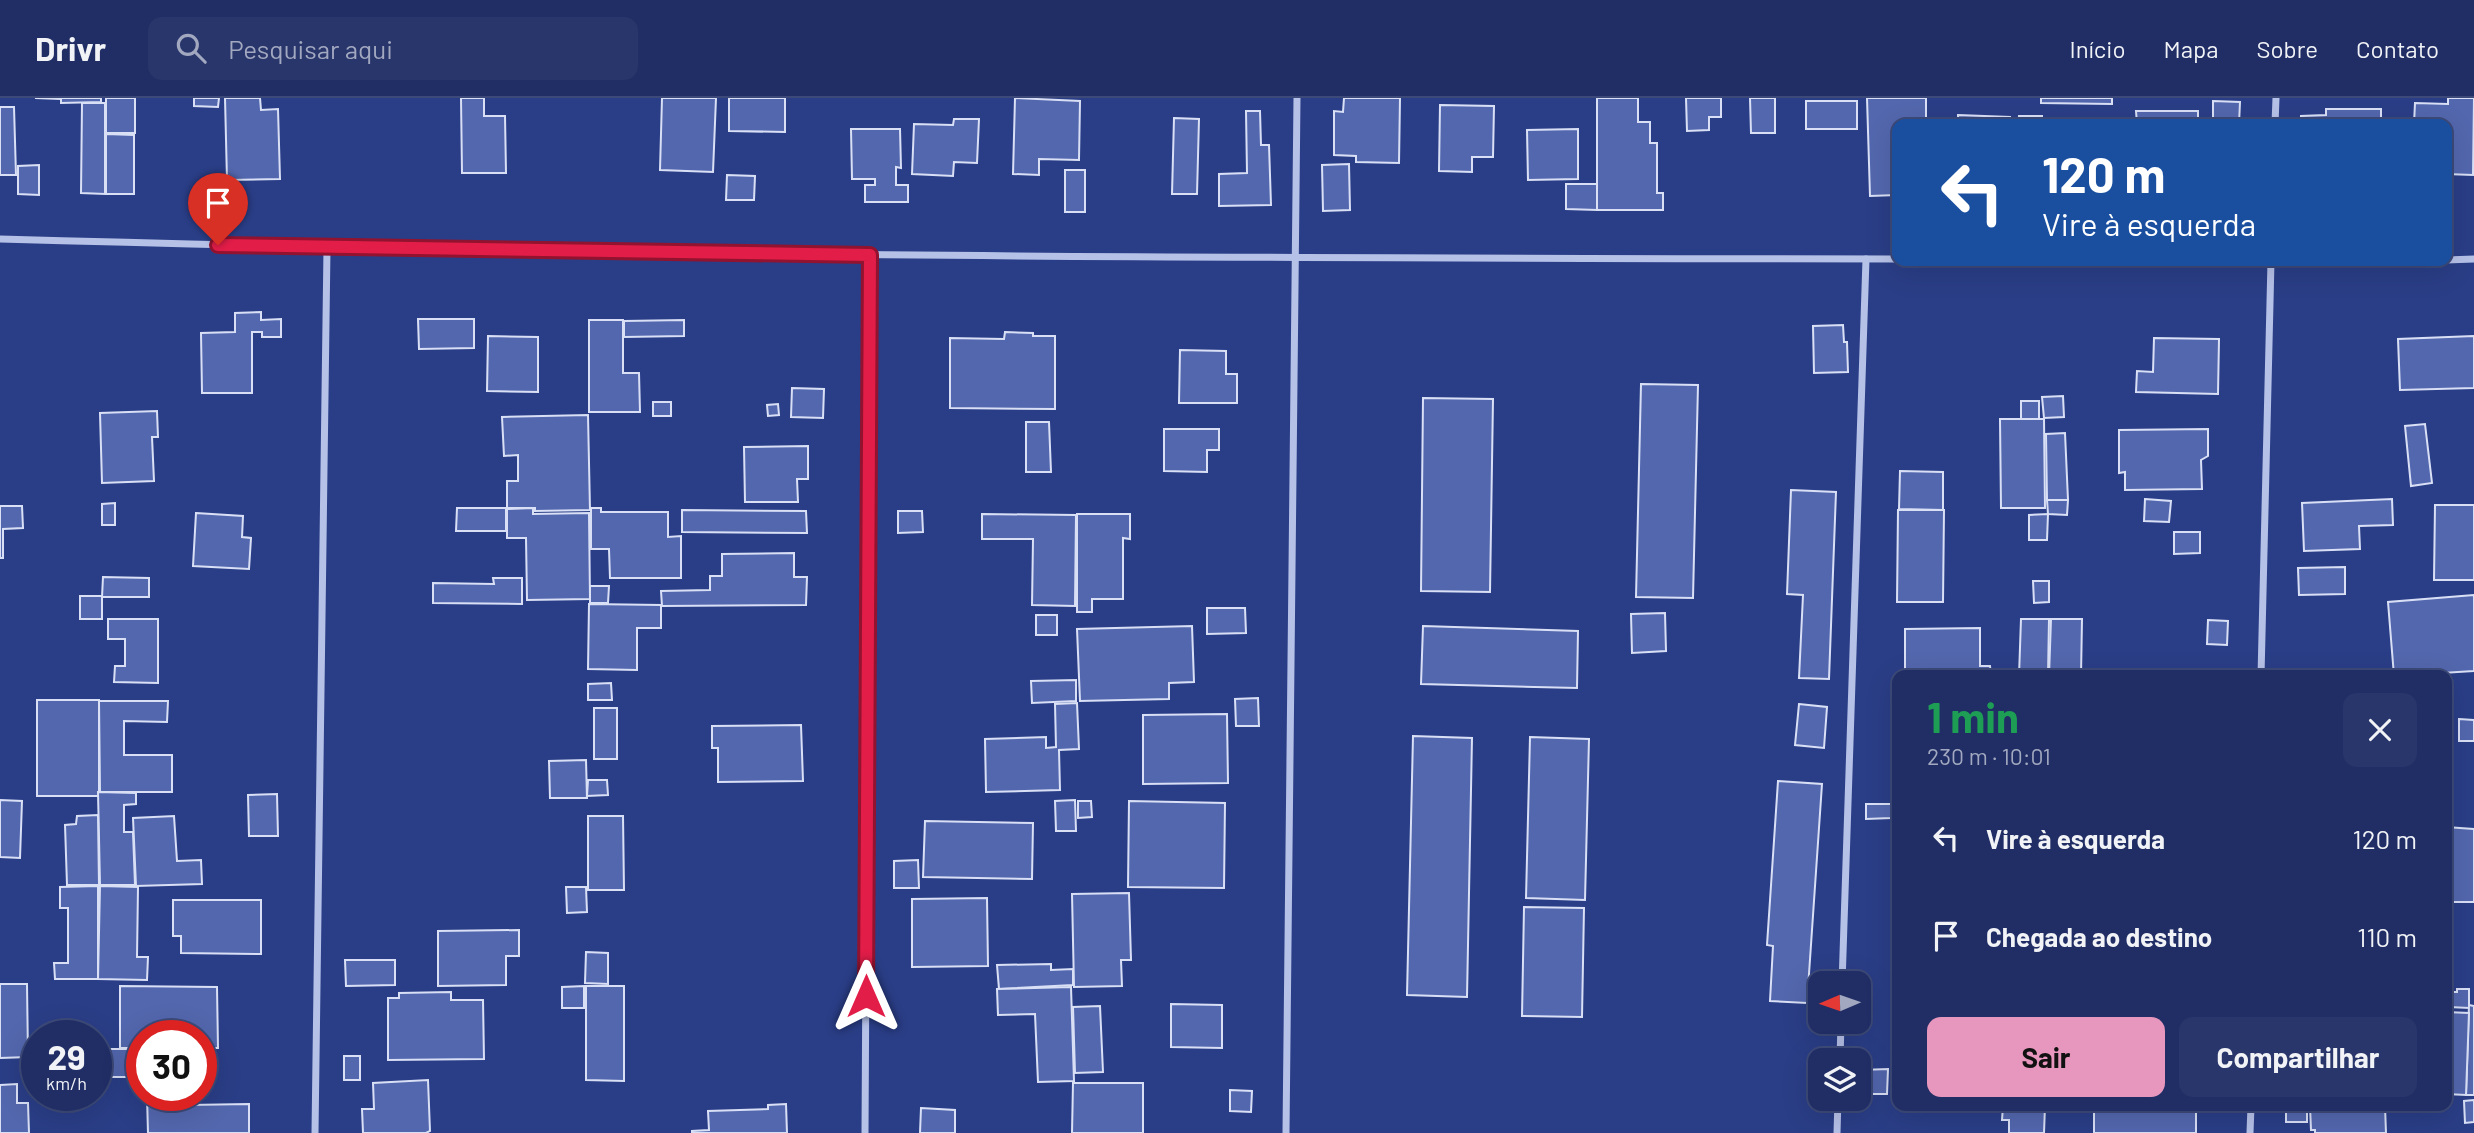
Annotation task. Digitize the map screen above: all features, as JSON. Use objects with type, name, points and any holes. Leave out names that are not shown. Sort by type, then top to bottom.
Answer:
[{"type":"street","points":[[1286,1133],[1297,98]]},
{"type":"street","points":[[2275,119],[2276,98]]},
{"type":"street","points":[[0,239],[327,248],[870,255],[1294,259],[1892,259]]},
{"type":"street","points":[[315,1133],[327,248]]},
{"type":"street","points":[[865,1133],[870,255]]},
{"type":"street","points":[[1842,971],[1866,259]]},
{"type":"street","points":[[2452,260],[2474,259]]},
{"type":"street","points":[[2261,670],[2271,266]]},
{"type":"street","points":[[1837,1133],[1838,1111]]},
{"type":"street","points":[[2250,1133],[2251,1111]]},
{"type":"building","points":[[35,98],[101,98],[101,102],[61,103],[61,99]]},
{"type":"building","points":[[106,98],[135,98],[135,133],[106,133]]},
{"type":"building","points":[[194,98],[219,98],[218,107],[194,106]]},
{"type":"building","points":[[225,98],[260,98],[261,110],[278,109],[280,179],[227,180]]},
{"type":"building","points":[[461,98],[484,98],[484,116],[505,116],[506,173],[462,173]]},
{"type":"building","points":[[662,98],[716,98],[713,172],[660,170]]},
{"type":"building","points":[[729,98],[785,98],[785,132],[729,131]]},
{"type":"building","points":[[1015,98],[1080,101],[1079,160],[1039,159],[1039,175],[1013,174]]},
{"type":"building","points":[[1344,98],[1400,98],[1399,163],[1356,162],[1356,156],[1334,155],[1334,111],[1343,112]]},
{"type":"building","points":[[1597,98],[1638,98],[1638,122],[1650,122],[1650,143],[1657,143],[1657,193],[1663,193],[1663,210],[1597,210]]},
{"type":"building","points":[[1686,98],[1721,98],[1721,117],[1709,117],[1709,130],[1687,131]]},
{"type":"building","points":[[1750,98],[1775,98],[1775,133],[1751,133]]},
{"type":"building","points":[[1867,98],[1926,98],[1926,119],[1892,119],[1892,195],[1870,196]]},
{"type":"building","points":[[2041,98],[2112,98],[2112,104],[2041,103]]},
{"type":"building","points":[[2448,98],[2474,98],[2473,175],[2452,174],[2452,119],[2414,119],[2415,103],[2448,104]]},
{"type":"building","points":[[1806,101],[1857,101],[1857,129],[1806,129]]},
{"type":"building","points":[[2213,101],[2240,102],[2239,119],[2213,119]]},
{"type":"building","points":[[82,103],[105,103],[105,194],[81,193]]},
{"type":"building","points":[[1440,105],[1494,106],[1493,157],[1472,157],[1472,172],[1439,171]]},
{"type":"building","points":[[0,107],[14,107],[16,175],[0,175]]},
{"type":"building","points":[[2326,109],[2381,109],[2381,119],[2301,119],[2301,116],[2326,115]]},
{"type":"building","points":[[1246,111],[1260,111],[1261,145],[1269,145],[1271,205],[1219,206],[1219,174],[1247,173]]},
{"type":"building","points":[[2136,111],[2198,111],[2198,119],[2137,119]]},
{"type":"building","points":[[1958,115],[2010,117],[2010,119],[1958,119]]},
{"type":"building","points":[[2019,116],[2042,116],[2042,119],[2019,119]]},
{"type":"building","points":[[1174,118],[1199,119],[1197,194],[1172,194]]},
{"type":"building","points":[[954,119],[979,119],[977,163],[954,162],[953,176],[912,174],[914,124],[953,125]]},
{"type":"building","points":[[851,129],[900,129],[901,168],[896,167],[896,185],[908,185],[908,202],[865,202],[865,185],[875,185],[875,179],[852,179]]},
{"type":"building","points":[[1578,129],[1578,179],[1528,180],[1527,130]]},
{"type":"building","points":[[106,134],[134,135],[134,194],[106,194]]},
{"type":"building","points":[[1349,164],[1350,210],[1323,211],[1322,165]]},
{"type":"building","points":[[39,165],[39,195],[18,194],[18,166]]},
{"type":"building","points":[[1065,170],[1085,170],[1085,212],[1065,212]]},
{"type":"building","points":[[727,175],[755,176],[754,200],[726,200]]},
{"type":"building","points":[[1566,184],[1597,184],[1597,210],[1566,209]]},
{"type":"building","points":[[261,312],[261,320],[281,319],[281,337],[262,337],[262,332],[252,332],[252,393],[202,393],[201,333],[235,332],[235,313]]},
{"type":"building","points":[[418,319],[474,319],[474,348],[419,349]]},
{"type":"building","points":[[589,320],[623,320],[623,373],[639,373],[640,412],[589,412]]},
{"type":"building","points":[[684,320],[684,336],[624,337],[624,321]]},
{"type":"building","points":[[1843,325],[1844,342],[1847,342],[1848,372],[1814,373],[1813,326]]},
{"type":"building","points":[[1005,332],[1055,336],[1055,409],[950,408],[950,338],[1004,339]]},
{"type":"building","points":[[488,336],[538,337],[538,392],[487,391]]},
{"type":"building","points":[[2474,336],[2474,388],[2400,390],[2398,339]]},
{"type":"building","points":[[2154,338],[2219,339],[2218,394],[2136,392],[2137,371],[2153,372]]},
{"type":"building","points":[[1180,350],[1226,351],[1226,374],[1237,374],[1237,403],[1179,403]]},
{"type":"building","points":[[1641,384],[1698,385],[1693,598],[1636,597]]},
{"type":"building","points":[[792,388],[824,389],[823,418],[791,417]]},
{"type":"building","points":[[2063,396],[2064,417],[2044,418],[2042,397]]},
{"type":"building","points":[[1423,398],[1493,399],[1490,592],[1421,591]]},
{"type":"building","points":[[2021,401],[2039,401],[2039,419],[2021,419]]},
{"type":"building","points":[[653,402],[671,402],[671,416],[653,416]]},
{"type":"building","points":[[778,404],[779,415],[768,416],[767,405]]},
{"type":"building","points":[[157,411],[158,437],[152,437],[154,481],[102,483],[100,413]]},
{"type":"building","points":[[588,415],[590,510],[535,511],[535,508],[507,508],[507,481],[518,481],[518,455],[504,456],[502,417]]},
{"type":"building","points":[[2000,419],[2044,419],[2045,508],[2001,508]]},
{"type":"building","points":[[1026,422],[1049,422],[1051,472],[1026,472]]},
{"type":"building","points":[[2425,424],[2432,483],[2411,486],[2405,426]]},
{"type":"building","points":[[1164,429],[1219,429],[1219,450],[1207,450],[1207,472],[1164,471]]},
{"type":"building","points":[[2208,429],[2208,456],[2201,460],[2202,489],[2125,490],[2125,472],[2119,473],[2119,430]]},
{"type":"building","points":[[2065,433],[2068,500],[2047,500],[2046,434]]},
{"type":"building","points":[[808,446],[808,479],[797,479],[798,502],[745,502],[744,447]]},
{"type":"building","points":[[1900,471],[1943,472],[1943,510],[1899,509]]},
{"type":"building","points":[[1791,490],[1836,492],[1829,679],[1799,678],[1803,595],[1787,594]]},
{"type":"building","points":[[2145,499],[2171,501],[2169,522],[2144,521]]},
{"type":"building","points":[[2392,499],[2393,525],[2359,526],[2360,549],[2304,551],[2302,503]]},
{"type":"building","points":[[2047,500],[2068,500],[2067,515],[2048,514]]},
{"type":"building","points":[[115,503],[115,525],[102,525],[102,504]]},
{"type":"building","points":[[2435,505],[2474,505],[2474,580],[2434,580]]},
{"type":"building","points":[[0,506],[22,506],[23,528],[3,529],[3,558],[0,558]]},
{"type":"building","points":[[457,508],[506,508],[506,531],[456,531]]},
{"type":"building","points":[[533,508],[533,514],[589,513],[590,599],[527,600],[526,538],[507,538],[507,509]]},
{"type":"building","points":[[591,508],[601,508],[601,512],[668,512],[668,537],[681,536],[681,578],[610,578],[609,549],[591,549]]},
{"type":"building","points":[[682,510],[806,511],[807,533],[682,532]]},
{"type":"building","points":[[1898,510],[1944,510],[1943,602],[1897,602]]},
{"type":"building","points":[[898,511],[922,511],[923,532],[898,533]]},
{"type":"building","points":[[196,513],[243,516],[242,537],[251,538],[249,569],[193,566]]},
{"type":"building","points":[[982,514],[1076,515],[1075,606],[1032,605],[1033,539],[982,539]]},
{"type":"building","points":[[1077,514],[1130,514],[1130,539],[1123,538],[1123,599],[1092,599],[1092,612],[1077,612]]},
{"type":"building","points":[[2048,514],[2047,540],[2029,540],[2029,515]]},
{"type":"building","points":[[2174,532],[2200,532],[2200,553],[2174,554]]},
{"type":"building","points":[[794,553],[794,577],[807,577],[806,605],[662,606],[661,591],[710,590],[710,576],[722,576],[722,554]]},
{"type":"building","points":[[2345,567],[2345,594],[2299,595],[2298,568]]},
{"type":"building","points":[[103,577],[149,578],[149,597],[102,597]]},
{"type":"building","points":[[493,578],[522,578],[522,604],[433,603],[433,583],[494,584]]},
{"type":"building","points":[[2033,581],[2049,581],[2049,602],[2034,603]]},
{"type":"building","points":[[590,586],[609,586],[608,603],[590,603]]},
{"type":"building","points":[[2474,595],[2474,671],[2394,670],[2388,602]]},
{"type":"building","points":[[80,596],[102,596],[102,619],[80,619]]},
{"type":"building","points":[[589,604],[661,605],[661,628],[637,628],[637,670],[588,669]]},
{"type":"building","points":[[1207,608],[1245,608],[1246,633],[1207,634]]},
{"type":"building","points":[[1665,613],[1666,651],[1632,653],[1631,614]]},
{"type":"building","points":[[1036,615],[1057,615],[1057,635],[1036,635]]},
{"type":"building","points":[[108,619],[158,619],[158,683],[114,682],[115,666],[125,666],[125,639],[108,639]]},
{"type":"building","points":[[2021,619],[2049,619],[2048,670],[2019,670]]},
{"type":"building","points":[[2051,619],[2082,619],[2081,670],[2049,670]]},
{"type":"building","points":[[2208,620],[2228,621],[2227,645],[2207,644]]},
{"type":"building","points":[[1192,626],[1194,682],[1169,683],[1169,699],[1080,701],[1077,629]]},
{"type":"building","points":[[1423,626],[1578,631],[1577,688],[1421,684]]},
{"type":"building","points":[[1980,628],[1980,666],[1990,666],[1990,670],[1905,670],[1905,629]]},
{"type":"building","points":[[1076,680],[1076,701],[1032,703],[1031,681]]},
{"type":"building","points":[[611,683],[612,700],[588,700],[588,684]]},
{"type":"building","points":[[1258,698],[1259,726],[1236,726],[1235,699]]},
{"type":"building","points":[[37,700],[99,700],[99,796],[37,796]]},
{"type":"building","points":[[99,701],[168,701],[167,722],[124,721],[124,755],[172,755],[172,792],[100,792]]},
{"type":"building","points":[[1077,703],[1079,749],[1059,750],[1060,790],[986,792],[985,739],[1046,737],[1046,748],[1056,747],[1055,704]]},
{"type":"building","points":[[1799,704],[1827,707],[1824,748],[1795,745]]},
{"type":"building","points":[[594,708],[617,708],[617,759],[594,759]]},
{"type":"building","points":[[1227,714],[1228,783],[1143,784],[1143,715]]},
{"type":"building","points":[[2459,719],[2474,720],[2474,741],[2459,741]]},
{"type":"building","points":[[801,725],[803,781],[718,782],[718,748],[712,748],[712,726]]},
{"type":"building","points":[[1413,736],[1472,738],[1467,997],[1407,995]]},
{"type":"building","points":[[1530,737],[1589,739],[1585,900],[1526,898]]},
{"type":"building","points":[[586,760],[587,798],[550,798],[549,761]]},
{"type":"building","points":[[588,780],[607,780],[608,795],[587,796]]},
{"type":"building","points":[[1778,781],[1822,784],[1807,1003],[1770,1001],[1773,946],[1767,945]]},
{"type":"building","points":[[98,792],[136,793],[136,804],[124,805],[124,832],[133,832],[135,885],[100,885]]},
{"type":"building","points":[[277,794],[278,836],[249,836],[248,795]]},
{"type":"building","points":[[0,800],[22,801],[20,858],[0,857]]},
{"type":"building","points":[[1075,800],[1076,831],[1056,831],[1055,801]]},
{"type":"building","points":[[1078,801],[1091,801],[1092,817],[1078,818]]},
{"type":"building","points":[[1129,801],[1225,803],[1224,888],[1128,887]]},
{"type":"building","points":[[1866,804],[1891,804],[1891,818],[1866,819]]},
{"type":"building","points":[[98,815],[99,885],[67,885],[65,825],[76,824],[77,816]]},
{"type":"building","points":[[174,816],[177,861],[201,860],[202,884],[136,886],[133,818]]},
{"type":"building","points":[[588,816],[623,816],[624,890],[588,890]]},
{"type":"building","points":[[925,821],[1033,823],[1032,879],[923,877]]},
{"type":"building","points":[[2452,827],[2474,829],[2474,902],[2452,902]]},
{"type":"building","points":[[918,860],[919,888],[894,888],[894,861]]},
{"type":"building","points":[[98,886],[98,979],[55,979],[54,963],[68,963],[68,908],[60,908],[60,887]]},
{"type":"building","points":[[100,886],[138,887],[137,957],[148,957],[147,980],[98,979]]},
{"type":"building","points":[[566,887],[586,887],[587,912],[567,913]]},
{"type":"building","points":[[1129,893],[1131,960],[1121,960],[1122,986],[1074,987],[1072,894]]},
{"type":"building","points":[[987,898],[988,966],[912,967],[912,899]]},
{"type":"building","points":[[173,900],[261,900],[261,954],[181,953],[181,936],[173,936]]},
{"type":"building","points":[[1524,907],[1584,908],[1582,1017],[1522,1016]]},
{"type":"building","points":[[519,930],[519,956],[506,956],[506,985],[438,986],[438,931]]},
{"type":"building","points":[[586,952],[608,953],[608,984],[585,983]]},
{"type":"building","points":[[345,960],[395,960],[395,985],[346,986]]},
{"type":"building","points":[[1051,964],[1051,970],[1073,969],[1073,985],[999,989],[997,965]]},
{"type":"building","points":[[0,984],[27,984],[27,1020],[21,1020],[21,1057],[0,1058]]},
{"type":"building","points":[[120,986],[217,987],[218,1048],[217,1020],[126,1020],[126,1048],[120,1048]]},
{"type":"building","points":[[584,986],[584,1008],[562,1008],[562,987]]},
{"type":"building","points":[[586,986],[624,986],[624,1081],[586,1080]]},
{"type":"building","points":[[1071,987],[1074,1081],[1038,1082],[1035,1014],[998,1015],[997,989]]},
{"type":"building","points":[[2457,989],[2469,989],[2469,1008],[2452,1007],[2452,992],[2457,992]]},
{"type":"building","points":[[451,992],[451,1000],[483,1000],[484,1059],[388,1060],[388,998],[399,998],[399,993]]},
{"type":"building","points":[[1171,1004],[1222,1005],[1222,1048],[1171,1047]]},
{"type":"building","points":[[2469,1005],[2474,1006],[2474,1095],[2466,1095]]},
{"type":"building","points":[[1100,1006],[1103,1072],[1075,1073],[1073,1007]]},
{"type":"building","points":[[2452,1012],[2469,1013],[2466,1095],[2452,1094]]},
{"type":"building","points":[[112,1049],[126,1049],[126,1077],[112,1077]]},
{"type":"building","points":[[344,1056],[360,1056],[360,1080],[344,1080]]},
{"type":"building","points":[[1888,1069],[1887,1094],[1871,1094],[1871,1070]]},
{"type":"building","points":[[428,1080],[430,1131],[363,1133],[362,1109],[374,1109],[373,1083]]},
{"type":"building","points":[[1073,1083],[1143,1083],[1143,1133],[1072,1133]]},
{"type":"building","points":[[17,1084],[17,1103],[21,1103],[21,1111],[28,1111],[29,1133],[0,1133],[0,1085]]},
{"type":"building","points":[[1230,1090],[1252,1091],[1251,1112],[1230,1111]]},
{"type":"building","points":[[2474,1100],[2474,1122],[2465,1123],[2464,1101]]},
{"type":"building","points":[[249,1104],[249,1133],[148,1133],[147,1111],[217,1111],[217,1105]]},
{"type":"building","points":[[786,1104],[787,1133],[692,1133],[709,1130],[708,1111],[768,1109],[768,1105]]},
{"type":"building","points":[[921,1108],[955,1110],[955,1133],[920,1133]]},
{"type":"building","points":[[2003,1111],[2045,1111],[2044,1133],[2009,1133],[2009,1120],[2002,1120]]},
{"type":"building","points":[[2094,1111],[2196,1111],[2196,1133],[2094,1133]]},
{"type":"building","points":[[2286,1111],[2307,1111],[2307,1122],[2286,1122]]},
{"type":"building","points":[[2310,1111],[2385,1111],[2386,1133],[2315,1133],[2315,1130],[2311,1130]]},
{"type":"route","points":[[218,245],[870,255],[866,996]]}]
